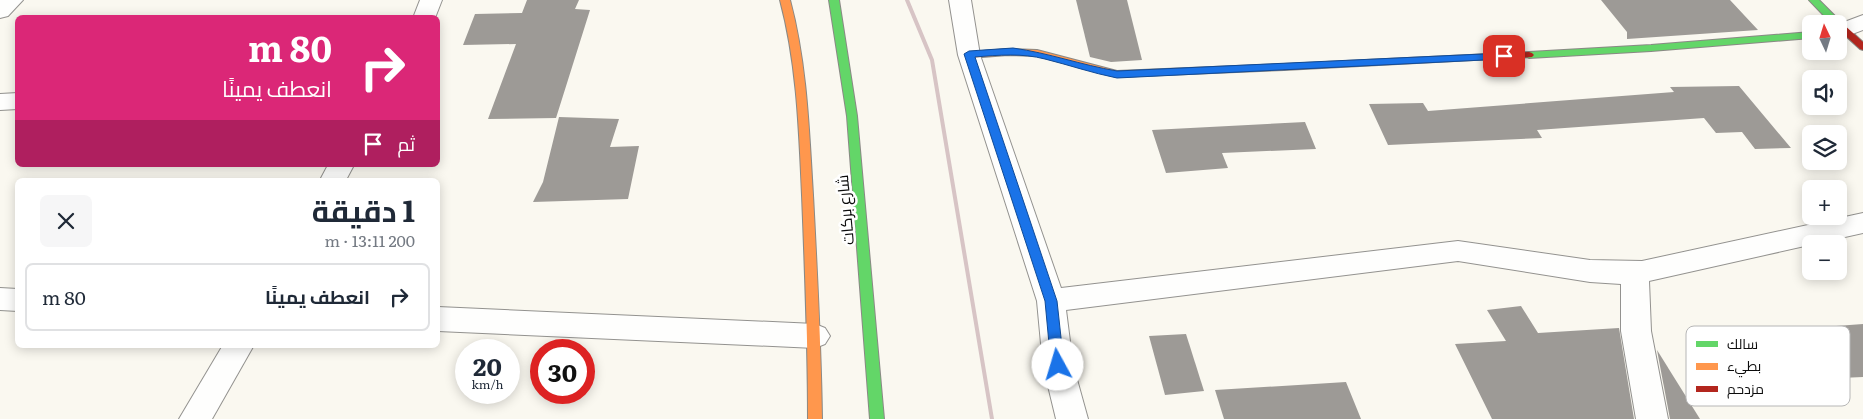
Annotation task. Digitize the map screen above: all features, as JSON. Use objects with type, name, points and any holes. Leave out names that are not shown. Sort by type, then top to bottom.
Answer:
[{"type":"main road","points":[[785,0],[792,20],[801,67],[815,336],[815,419]]},
{"type":"main road","name":"شارع بركات","points":[[834,0],[852,116],[877,419]]},
{"type":"main road","points":[[1814,0],[1831,15]]},
{"type":"main road","points":[[1848,30],[1863,47]]},
{"type":"main road","points":[[969,54],[1013,51],[1037,54],[1088,69],[1117,74],[1603,50],[1802,36]]},
{"type":"street","points":[[0,11],[12,0]]},
{"type":"street","points":[[425,15],[431,0]]},
{"type":"street","points":[[960,0],[969,54],[1051,301],[1058,365],[1072,419]]},
{"type":"street","points":[[0,102],[15,101]]},
{"type":"street","points":[[1051,301],[1458,251],[1490,253],[1568,268],[1608,273],[1636,272],[1663,269],[1740,249],[1863,223]]},
{"type":"street","points":[[1636,272],[1636,331],[1652,419]]},
{"type":"street","points":[[0,299],[15,300]]},
{"type":"street","points":[[440,319],[815,336]]},
{"type":"street","points":[[195,419],[237,348]]},
{"type":"building","points":[[527,0],[579,0],[575,9],[590,10],[556,118],[488,119],[516,44],[463,45],[475,14],[522,13]]},
{"type":"building","points":[[1076,0],[1127,0],[1142,60],[1111,62],[1090,57]]},
{"type":"building","points":[[1601,0],[1730,0],[1758,30],[1627,39],[1627,32]]},
{"type":"building","points":[[1739,86],[1791,148],[1755,149],[1742,132],[1716,133],[1704,118],[1537,130],[1542,138],[1388,145],[1369,104],[1423,103],[1428,111],[1674,92],[1670,87]]},
{"type":"building","points":[[559,117],[619,119],[610,147],[639,146],[628,199],[533,202],[543,182]]},
{"type":"building","points":[[1305,122],[1316,149],[1222,153],[1228,168],[1166,173],[1152,130]]},
{"type":"building","points":[[1521,306],[1538,333],[1619,328],[1634,419],[1492,419],[1455,344],[1506,341],[1487,310]]},
{"type":"building","points":[[1863,324],[1863,377],[1850,378],[1850,326],[1836,326]]},
{"type":"building","points":[[1186,334],[1204,391],[1165,395],[1149,336]]},
{"type":"building","points":[[1657,350],[1686,397],[1686,406],[1692,406],[1700,419],[1670,419]]},
{"type":"building","points":[[1346,382],[1361,419],[1224,419],[1215,390]]},
{"type":"railway","points":[[907,0],[932,60],[992,419]]},
{"type":"traffic: fast","points":[[834,0],[852,116],[877,419]]},
{"type":"traffic: fast","points":[[1814,0],[1829,15]]},
{"type":"traffic: fast","points":[[1529,55],[1651,48],[1802,36]]},
{"type":"traffic: slow","points":[[785,0],[796,47],[803,117],[812,304],[815,419]]},
{"type":"traffic: slow","points":[[969,55],[1008,52],[1037,53],[1117,74],[1284,67]]},
{"type":"traffic: jam","points":[[1848,33],[1863,47]]},
{"type":"traffic: jam","points":[[1284,67],[1529,55]]},
{"type":"route","points":[[1058,365],[1051,301],[969,54],[1013,51],[1045,55],[1088,69],[1117,74],[1504,56]]}]
